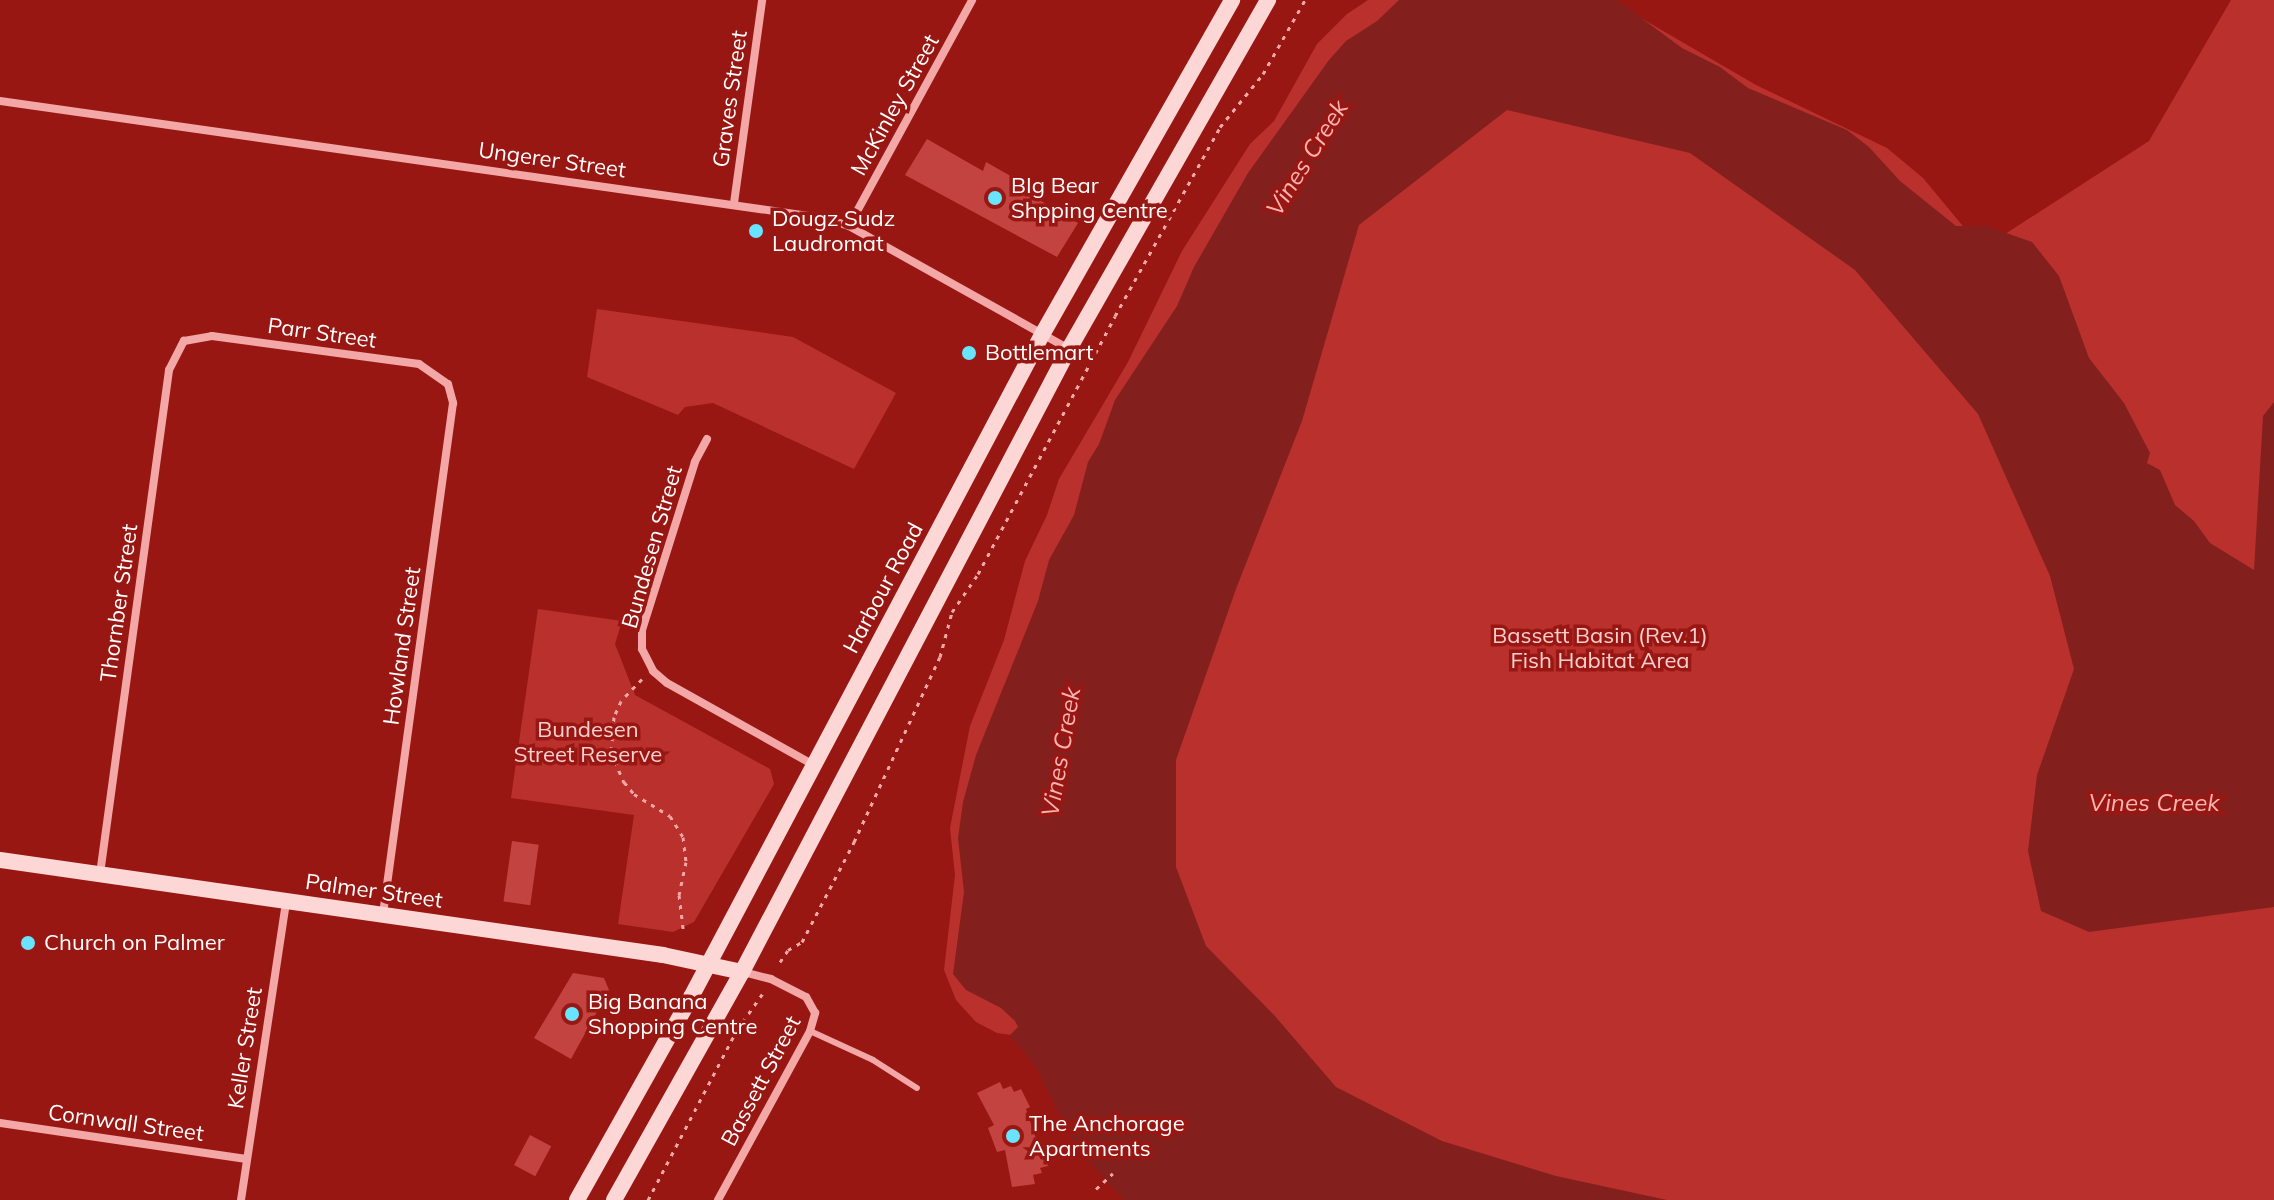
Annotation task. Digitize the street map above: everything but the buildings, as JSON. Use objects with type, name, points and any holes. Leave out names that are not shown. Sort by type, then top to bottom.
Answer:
[{"type":"main road","name":"Harbour Road","points":[[577,1200],[814,765],[1043,333],[1232,0]]},
{"type":"main road","points":[[614,1200],[742,972],[1069,349],[1268,0]]},
{"type":"main road","name":"Palmer Street","points":[[0,860],[383,914],[742,972]]},
{"type":"street","name":"Graves Street","points":[[734,203],[762,0]]},
{"type":"street","name":"McKinley Street","points":[[849,226],[972,0]]},
{"type":"street","name":"Ungerer Street","points":[[0,101],[734,203],[849,226],[1069,349]]},
{"type":"street","name":"Parr Street","points":[[184,341],[212,336],[419,364],[439,374],[448,384]]},
{"type":"street","name":"Thornber Street","points":[[100,874],[169,370],[184,341]]},
{"type":"street","name":"Howland Street","points":[[383,914],[451,425],[453,403],[448,384]]},
{"type":"street","name":"Bundesen Street","points":[[653,671],[642,649],[642,630],[695,462],[707,439]]},
{"type":"street","points":[[653,671],[814,765]]},
{"type":"street","name":"Keller Street","points":[[241,1200],[286,901]]},
{"type":"street","name":"Bassett Street","points":[[718,1200],[810,1031],[815,1013],[806,997],[771,979],[742,972]]},
{"type":"street","name":"Cornwall Street","points":[[0,1123],[246,1159]]},
{"type":"lane","points":[[810,1031],[873,1060],[917,1088]]},
{"type":"path","points":[[780,962],[792,946],[802,942],[854,842],[940,657],[952,612],[978,574],[1220,127],[1263,74],[1305,0]]},
{"type":"path","points":[[653,671],[621,701],[610,736],[611,752],[624,782],[634,794],[670,816],[683,837],[686,862],[679,895],[683,929]]},
{"type":"path","points":[[648,1200],[737,1030],[763,993]]},
{"type":"path","points":[[1065,1155],[1085,1141]]},
{"type":"path","points":[[1096,1189],[1113,1173]]},
{"type":"green space","name":"Bassett Basin (Rev.1) Fish Habitat Area","points":[[1368,0],[1610,0],[1756,85],[1887,148],[1923,178],[1982,249],[2149,141],[2231,0],[2274,0],[2274,1200],[1216,1200],[1062,1042],[997,1033],[976,1022],[956,1000],[944,970],[955,875],[950,828],[970,726],[1004,640],[1025,561],[1047,515],[1059,479],[1128,362],[1182,251],[1250,144],[1274,121],[1317,44],[1347,14]]},
{"type":"green space","points":[[597,309],[793,337],[896,393],[854,469],[713,403],[685,407],[678,415],[587,377]]},
{"type":"green space","name":"Bundesen Street Reserve","points":[[538,609],[622,621],[615,644],[635,695],[770,769],[774,784],[694,922],[673,932],[618,924],[634,815],[511,798]]},
{"type":"water","name":"Vines Creek","points":[[1399,0],[1617,0],[1682,48],[1720,67],[1748,88],[1847,130],[1869,147],[1900,181],[1956,226],[1986,226],[2032,242],[2059,276],[2089,358],[2124,403],[2150,453],[2147,463],[2160,470],[2175,505],[2194,521],[2210,543],[2254,570],[2263,416],[2274,402],[2274,907],[2089,932],[2041,911],[2028,851],[2037,775],[2074,669],[2050,576],[1978,414],[1855,270],[1690,153],[1507,110],[1359,225],[1302,421],[1236,589],[1176,760],[1176,867],[1206,946],[1274,1015],[1336,1087],[1442,1141],[1556,1176],[1667,1200],[1124,1200],[1075,1146],[1036,1067],[1010,1035],[1018,1027],[1015,1021],[1001,1008],[966,990],[953,974],[964,892],[958,838],[963,802],[976,755],[1038,601],[1049,560],[1074,515],[1088,462],[1099,444],[1115,400],[1177,306],[1194,267],[1248,173],[1329,60],[1346,41],[1377,21]]},
{"type":"place","name":"BIg Bear Shpping Centre","points":[[995,198]]},
{"type":"place","name":"Dougz Sudz Laudromat","points":[[756,231]]},
{"type":"place","name":"Bottlemart","points":[[969,353]]},
{"type":"place","name":"Church on Palmer","points":[[28,943]]},
{"type":"place","name":"Big Banana Shopping Centre","points":[[572,1014]]},
{"type":"place","name":"The Anchorage Apartments","points":[[1013,1136]]}]
